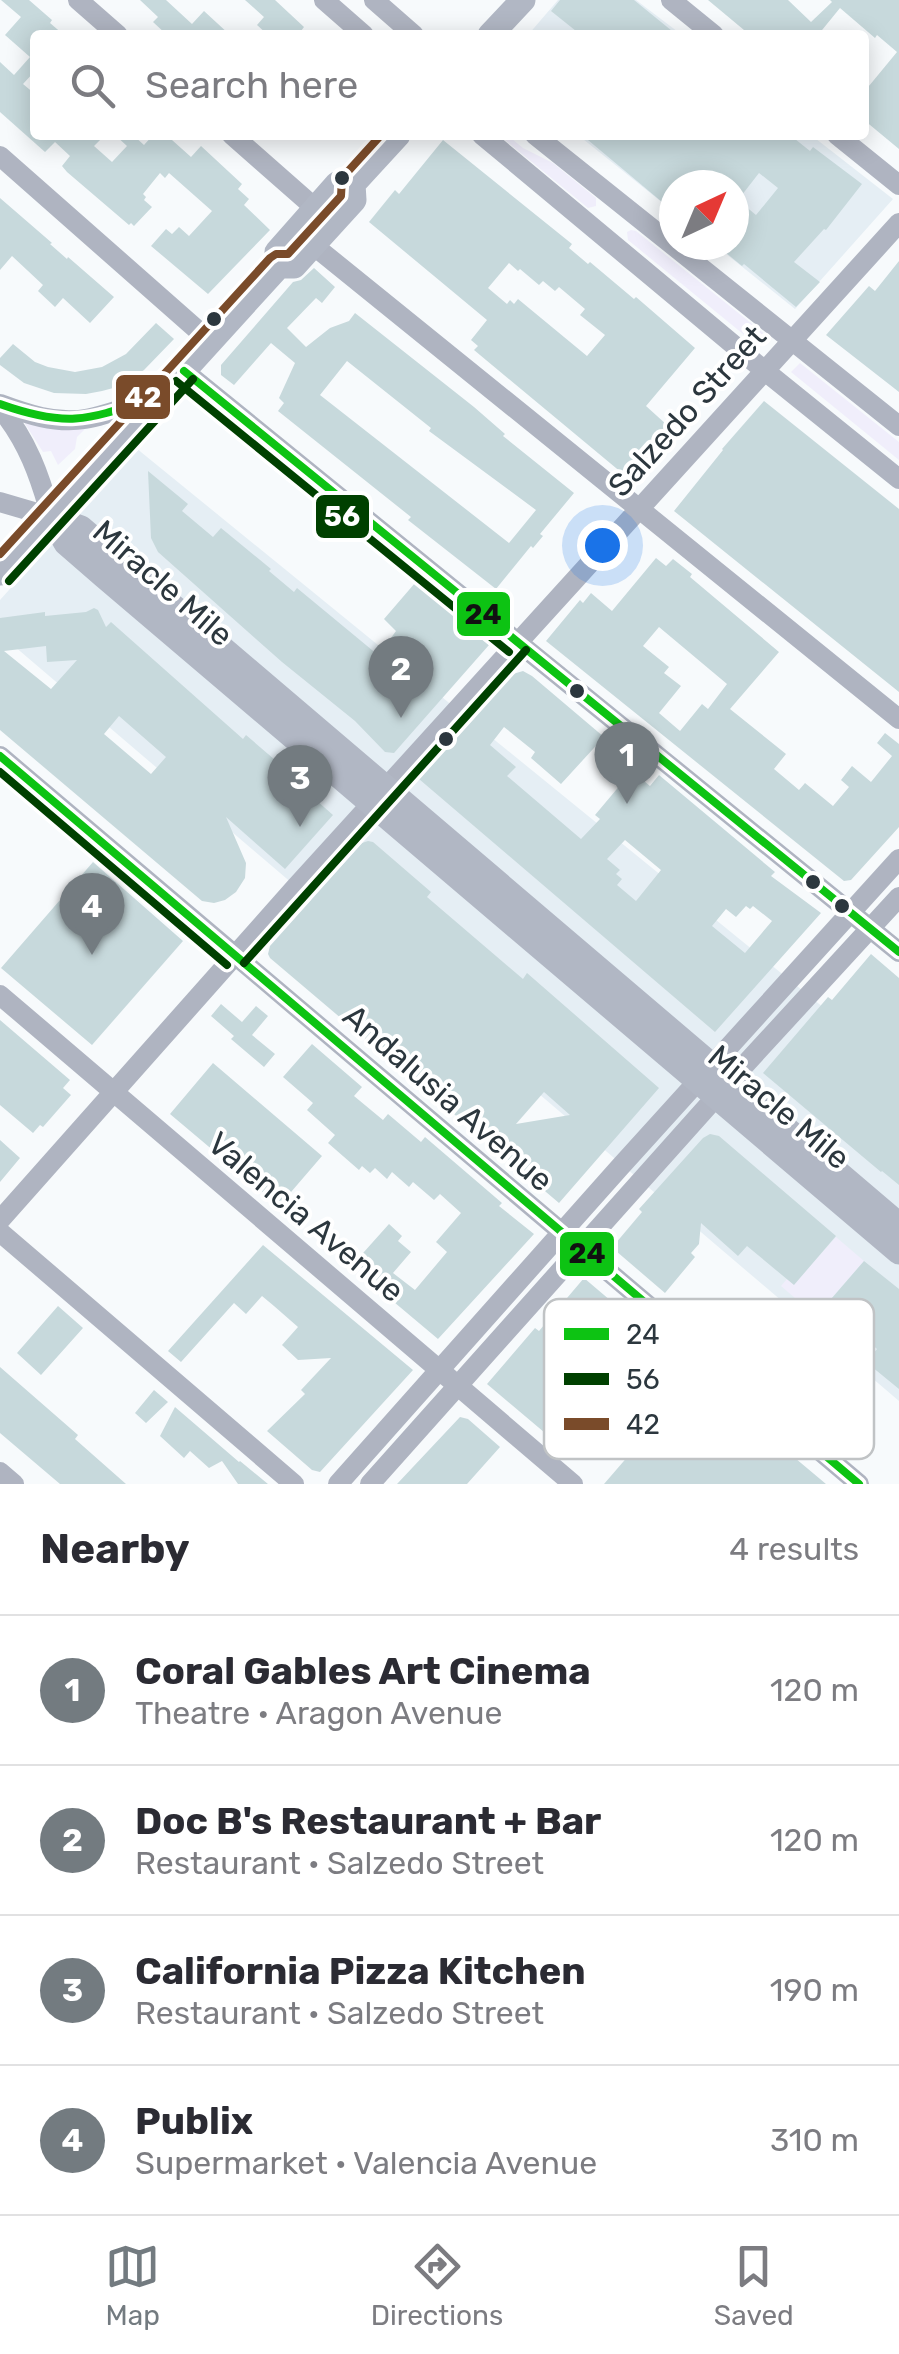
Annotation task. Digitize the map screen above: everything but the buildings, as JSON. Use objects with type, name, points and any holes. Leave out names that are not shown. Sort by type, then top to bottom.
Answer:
[{"type":"main road","points":[[495,30],[523,0]]},
{"type":"main road","points":[[279,266],[276,252],[315,208],[393,140]]},
{"type":"main road","points":[[0,572],[279,266],[294,266],[354,200],[345,184]]},
{"type":"main road","name":"Miracle Mile","points":[[51,517],[66,544],[378,795],[714,1080],[899,1224]]},
{"type":"main road","name":"Miracle Mile","points":[[714,1080],[899,1252]]},
{"type":"street","points":[[78,0],[112,30]]},
{"type":"street","points":[[324,0],[358,30]]},
{"type":"street","points":[[374,0],[408,30]]},
{"type":"street","points":[[671,0],[708,30]]},
{"type":"street","points":[[238,140],[315,208]]},
{"type":"street","points":[[488,140],[899,479]]},
{"type":"street","points":[[540,140],[899,426]]},
{"type":"street","points":[[843,140],[899,185]]},
{"type":"street","points":[[0,156],[211,342]]},
{"type":"street","points":[[583,220],[602,210],[606,191]]},
{"type":"street","points":[[621,250],[621,227],[640,219]]},
{"type":"street","name":"Salzedo Street","points":[[0,1220],[378,795],[899,223]]},
{"type":"street","points":[[313,245],[899,719]]},
{"type":"street","points":[[184,371],[899,952]]},
{"type":"street","points":[[0,406],[38,417],[83,420],[162,396]]},
{"type":"street","points":[[0,406],[39,473],[51,517]]},
{"type":"street","points":[[0,502],[51,517]]},
{"type":"street","name":"Andalusia Avenue","points":[[0,756],[639,1299]]},
{"type":"street","points":[[370,1484],[580,1249],[714,1080],[899,859]]},
{"type":"street","points":[[338,1484],[560,1233],[899,897]]},
{"type":"street","name":"Valencia Avenue","points":[[0,995],[573,1484]]},
{"type":"street","points":[[0,1232],[294,1484]]},
{"type":"street","name":"Andalusia Avenue","points":[[829,1459],[859,1484]]},
{"type":"street","points":[[0,1472],[14,1484]]},
{"type":"shaded area","points":[[558,0],[636,0],[675,30],[532,30]]},
{"type":"shaded area","points":[[505,140],[513,140],[553,163],[596,198],[596,206],[588,208]]},
{"type":"shaded area","points":[[584,140],[817,140],[893,199],[795,309],[734,260],[749,260],[749,170],[659,170],[659,200]]},
{"type":"shaded area","points":[[636,231],[659,249],[659,260],[672,260],[767,336],[759,347],[628,240],[627,232]]},
{"type":"shaded area","points":[[800,363],[899,442],[899,460],[791,372]]},
{"type":"shaded area","points":[[22,419],[86,428],[77,437],[75,449],[58,465],[51,451],[43,452]]},
{"type":"shaded area","points":[[136,448],[899,1069],[899,1401],[874,1380],[874,1299],[779,1299],[0,634],[0,600]]},
{"type":"shaded area","points":[[836,1237],[864,1261],[831,1299],[796,1299],[781,1286],[787,1279],[794,1284]]},
{"type":"transit line","name":"42","points":[[0,554],[270,258],[288,254],[341,196],[342,178],[376,140]]},
{"type":"transit line","name":"24","points":[[184,371],[899,952]]},
{"type":"transit line","name":"56","points":[[9,581],[193,379]]},
{"type":"transit line","name":"56","points":[[176,381],[509,652]]},
{"type":"transit line","name":"24","points":[[0,404],[65,419],[99,415],[162,395]]},
{"type":"transit line","name":"56","points":[[244,963],[526,650]]},
{"type":"transit line","name":"24","points":[[0,756],[641,1299]]},
{"type":"transit line","name":"56","points":[[0,772],[227,965]]},
{"type":"transit line","name":"24","points":[[830,1459],[859,1484]]},
{"type":"place","name":"Doc B's Restaurant + Bar","points":[[401,718]]},
{"type":"place","name":"Coral Gables Art Cinema","points":[[627,804]]},
{"type":"place","name":"California Pizza Kitchen","points":[[300,827]]},
{"type":"place","name":"Publix","points":[[92,955]]}]
